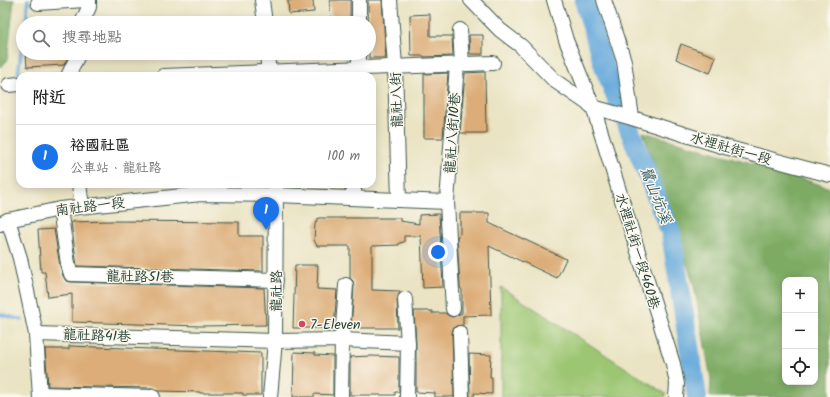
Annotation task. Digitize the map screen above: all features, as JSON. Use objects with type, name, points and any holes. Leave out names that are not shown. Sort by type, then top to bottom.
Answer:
[{"type":"street","points":[[38,3],[85,0]]},
{"type":"street","points":[[85,16],[89,7],[89,0]]},
{"type":"street","points":[[262,0],[264,16]]},
{"type":"street","points":[[359,0],[359,16]]},
{"type":"street","name":"龍社八街","points":[[390,0],[395,66],[399,200]]},
{"type":"street","points":[[471,0],[500,30],[521,46],[555,81],[593,107]]},
{"type":"street","name":"水裡社街一段460巷","points":[[554,0],[566,40],[593,107],[673,364],[677,384],[676,397]]},
{"type":"street","points":[[604,0],[624,61],[632,118]]},
{"type":"street","name":"龍社八街10巷","points":[[453,308],[447,202],[459,64],[460,30]]},
{"type":"street","points":[[70,72],[76,60]]},
{"type":"street","points":[[268,60],[269,72]]},
{"type":"street","points":[[359,60],[359,67]]},
{"type":"street","points":[[295,72],[359,67],[493,63]]},
{"type":"street","name":"水裡社街一段","points":[[593,107],[725,147],[830,175]]},
{"type":"street","points":[[80,188],[82,206]]},
{"type":"street","points":[[276,190],[354,191],[399,200],[447,202]]},
{"type":"street","name":"南社路一段","points":[[4,222],[60,209],[82,206],[201,194],[276,190]]},
{"type":"street","name":"龍社路","points":[[270,397],[275,341],[276,190]]},
{"type":"street","name":"龍社路51巷","points":[[60,209],[71,274],[276,280]]},
{"type":"street","points":[[4,222],[20,258],[36,334],[40,395],[153,397]]},
{"type":"street","points":[[341,397],[342,340],[346,284]]},
{"type":"street","points":[[406,299],[408,343],[407,397]]},
{"type":"street","points":[[460,333],[462,397]]},
{"type":"street","name":"龍社路41巷","points":[[36,334],[275,341],[342,340],[408,343]]},
{"type":"green space","points":[[0,0],[14,0],[7,61],[0,67]]},
{"type":"green space","points":[[643,132],[772,169],[830,188],[830,397],[710,397],[711,379],[694,285]]},
{"type":"green space","points":[[501,287],[666,394],[665,397],[501,397]]},
{"type":"building","points":[[288,0],[313,0],[314,12],[289,14]]},
{"type":"building","points":[[330,0],[350,0],[350,16],[331,16]]},
{"type":"building","points":[[368,0],[382,0],[386,58],[376,58],[376,16],[368,16]]},
{"type":"building","points":[[430,14],[430,36],[452,36],[453,56],[411,56],[410,15]]},
{"type":"building","points":[[469,35],[483,35],[483,54],[470,54]]},
{"type":"building","points":[[681,44],[716,57],[710,73],[676,59]]},
{"type":"building","points":[[26,60],[66,60],[64,65],[27,67]]},
{"type":"building","points":[[485,72],[486,133],[460,133],[465,73]]},
{"type":"building","points":[[448,73],[443,138],[424,138],[424,74]]},
{"type":"building","points":[[460,213],[489,213],[489,223],[566,259],[557,278],[489,246],[491,315],[463,316],[463,325],[456,326],[453,329],[454,397],[435,397],[435,393],[416,392],[416,343],[414,311],[445,313],[453,317],[462,313],[462,290],[460,287],[457,237],[460,234]]},
{"type":"building","points":[[439,214],[443,287],[423,288],[421,236],[404,236],[404,242],[399,243],[399,245],[372,246],[372,290],[400,291],[397,300],[398,328],[351,328],[354,286],[353,281],[350,278],[350,246],[317,246],[314,240],[315,224],[318,218],[400,218],[400,221],[419,224],[419,215]]},
{"type":"building","points":[[71,222],[239,222],[239,236],[263,236],[263,271],[77,266]]},
{"type":"building","points":[[54,229],[60,266],[66,281],[264,288],[266,325],[200,326],[72,322],[72,294],[48,297],[45,272],[41,272],[38,230]]},
{"type":"building","points":[[295,265],[318,265],[317,289],[337,290],[334,328],[293,328]]},
{"type":"building","points":[[69,346],[261,353],[261,395],[243,395],[243,393],[159,391],[153,388],[48,386],[45,349],[69,349]]},
{"type":"building","points":[[294,352],[333,356],[333,395],[314,394],[314,397],[293,397]]},
{"type":"building","points":[[469,354],[491,355],[490,377],[492,377],[492,394],[474,393],[474,397],[470,397]]},
{"type":"building","points":[[350,357],[399,357],[399,392],[395,392],[395,395],[350,395]]},
{"type":"waterway","points":[[27,16],[28,0]]},
{"type":"waterway","name":"鷺山坑溪","points":[[584,0],[605,69],[671,233],[697,397]]},
{"type":"waterway","points":[[18,72],[20,60]]},
{"type":"waterway","points":[[0,314],[22,320]]},
{"type":"place","name":"裕國社區","points":[[266,230]]},
{"type":"place","name":"7-Eleven","points":[[302,324]]}]
